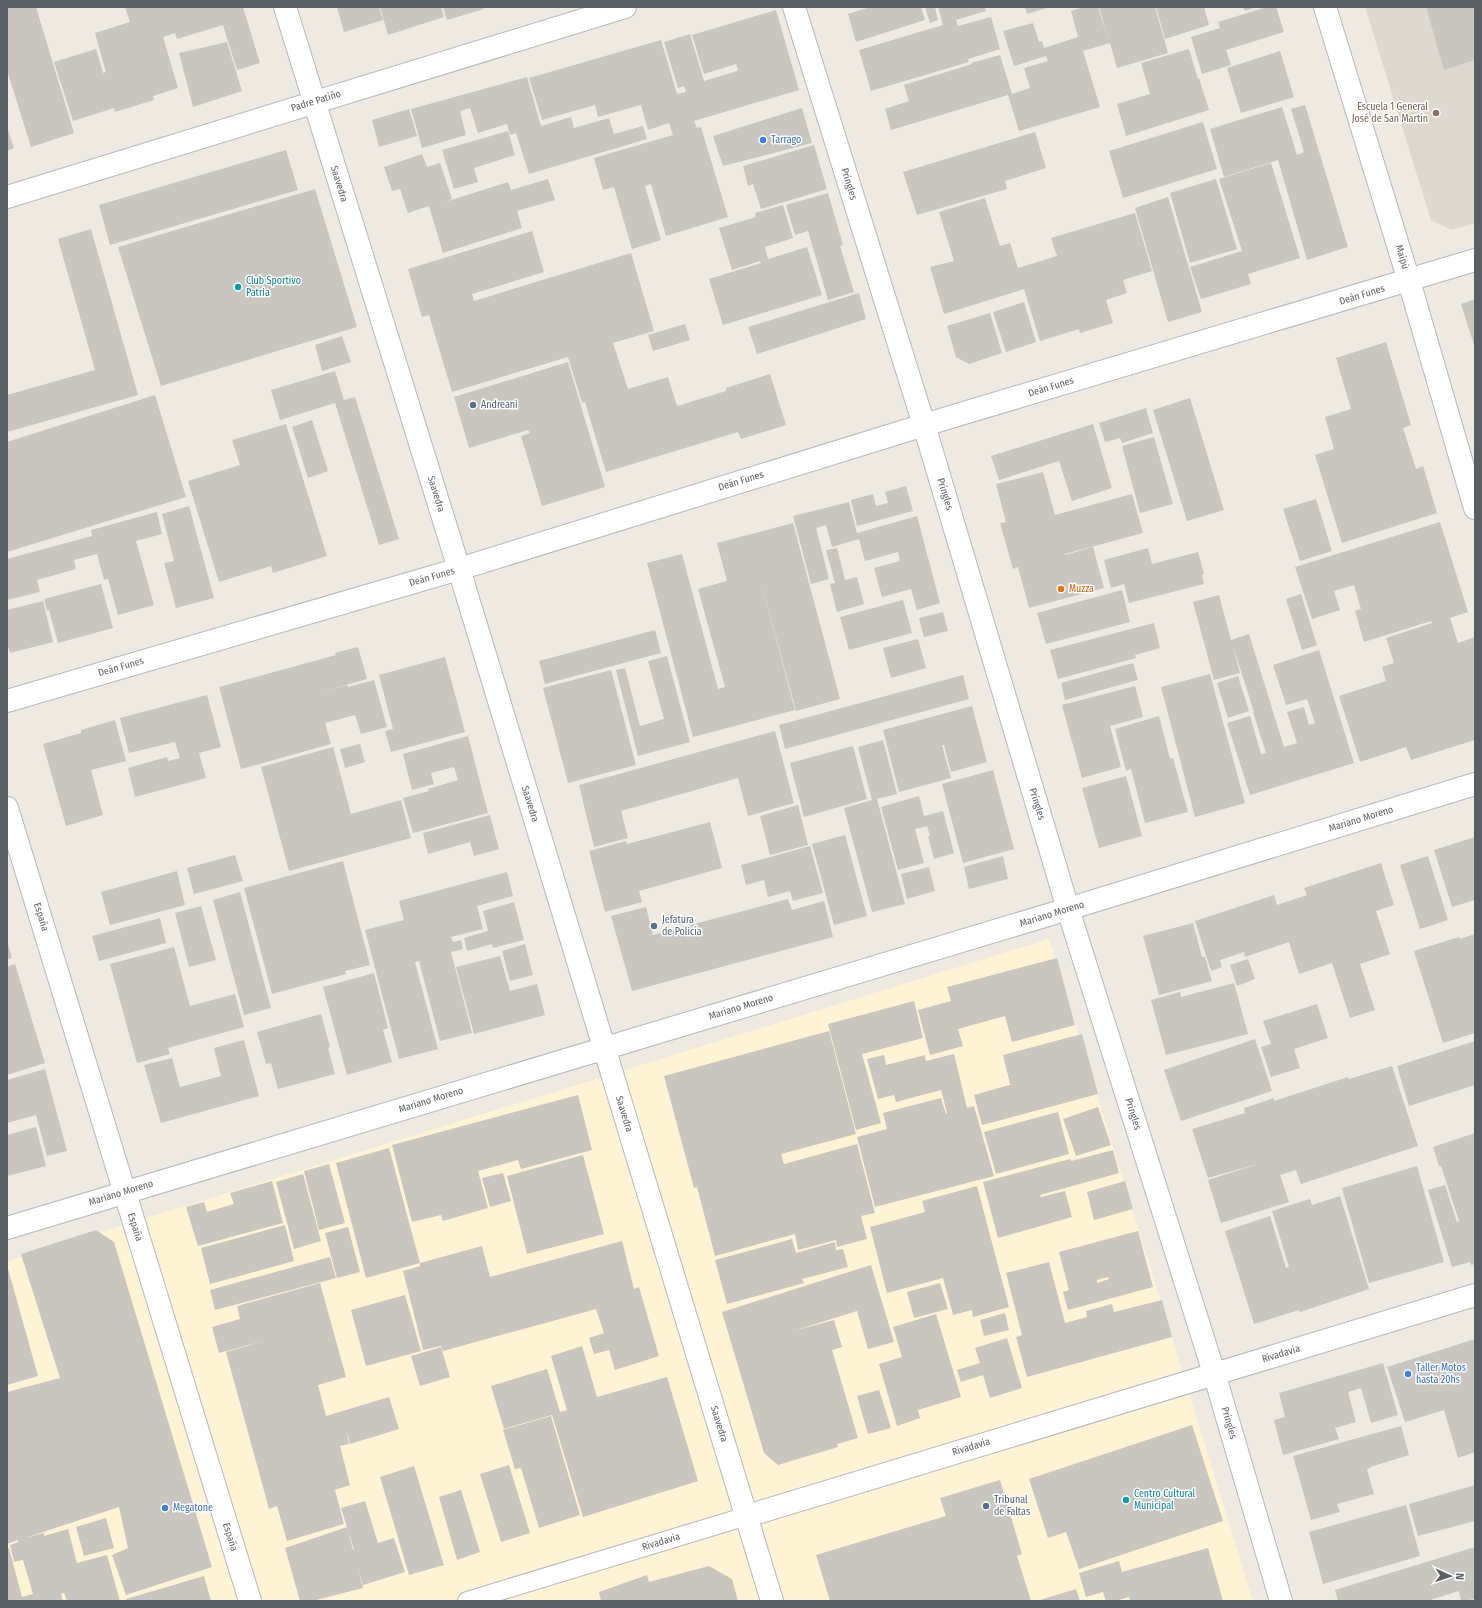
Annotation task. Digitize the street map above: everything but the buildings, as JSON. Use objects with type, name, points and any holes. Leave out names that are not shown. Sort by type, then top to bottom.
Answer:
[{"type":"street","name":"Saavedra","points":[[285,7],[459,569],[772,1601]]},
{"type":"street","name":"Padre Patiño","points":[[7,197],[625,7]]},
{"type":"street","name":"Pringles","points":[[794,7],[924,424],[1068,909],[1214,1373],[1281,1601]]},
{"type":"street","name":"Maipú","points":[[1325,7],[1409,281],[1475,508]]},
{"type":"street","name":"Deán Funes","points":[[7,701],[459,569],[924,424],[1409,281],[1475,260]]},
{"type":"street","name":"Mariano Moreno","points":[[7,1228],[1068,909],[1475,784]]},
{"type":"street","name":"España","points":[[7,808],[250,1601]]},
{"type":"street","name":"Rivadavia","points":[[467,1601],[1214,1373],[1475,1296]]},
{"type":"shaded area","name":"Escuela 1 General José de San Martín","points":[[1365,7],[1475,7],[1475,223],[1452,230],[1431,220]]},
{"type":"shaded area","points":[[1049,939],[1253,1601],[7,1601],[7,1261]]},
{"type":"place","name":"Escuela 1 General José de San Martín","points":[[1436,113]]},
{"type":"place","name":"Tarrago","points":[[763,140]]},
{"type":"place","name":"Club Sportivo Patria","points":[[238,287]]},
{"type":"place","name":"Andreani","points":[[473,405]]},
{"type":"place","name":"Muzza","points":[[1061,589]]},
{"type":"place","name":"Jefatura de Policía","points":[[654,926]]},
{"type":"place","name":"Taller Motos hasta 20hs","points":[[1408,1374]]},
{"type":"place","name":"Centro Cultural Municipal","points":[[1126,1500]]},
{"type":"place","name":"Tribunal de Faltas","points":[[986,1506]]},
{"type":"place","name":"Megatone","points":[[165,1508]]}]
